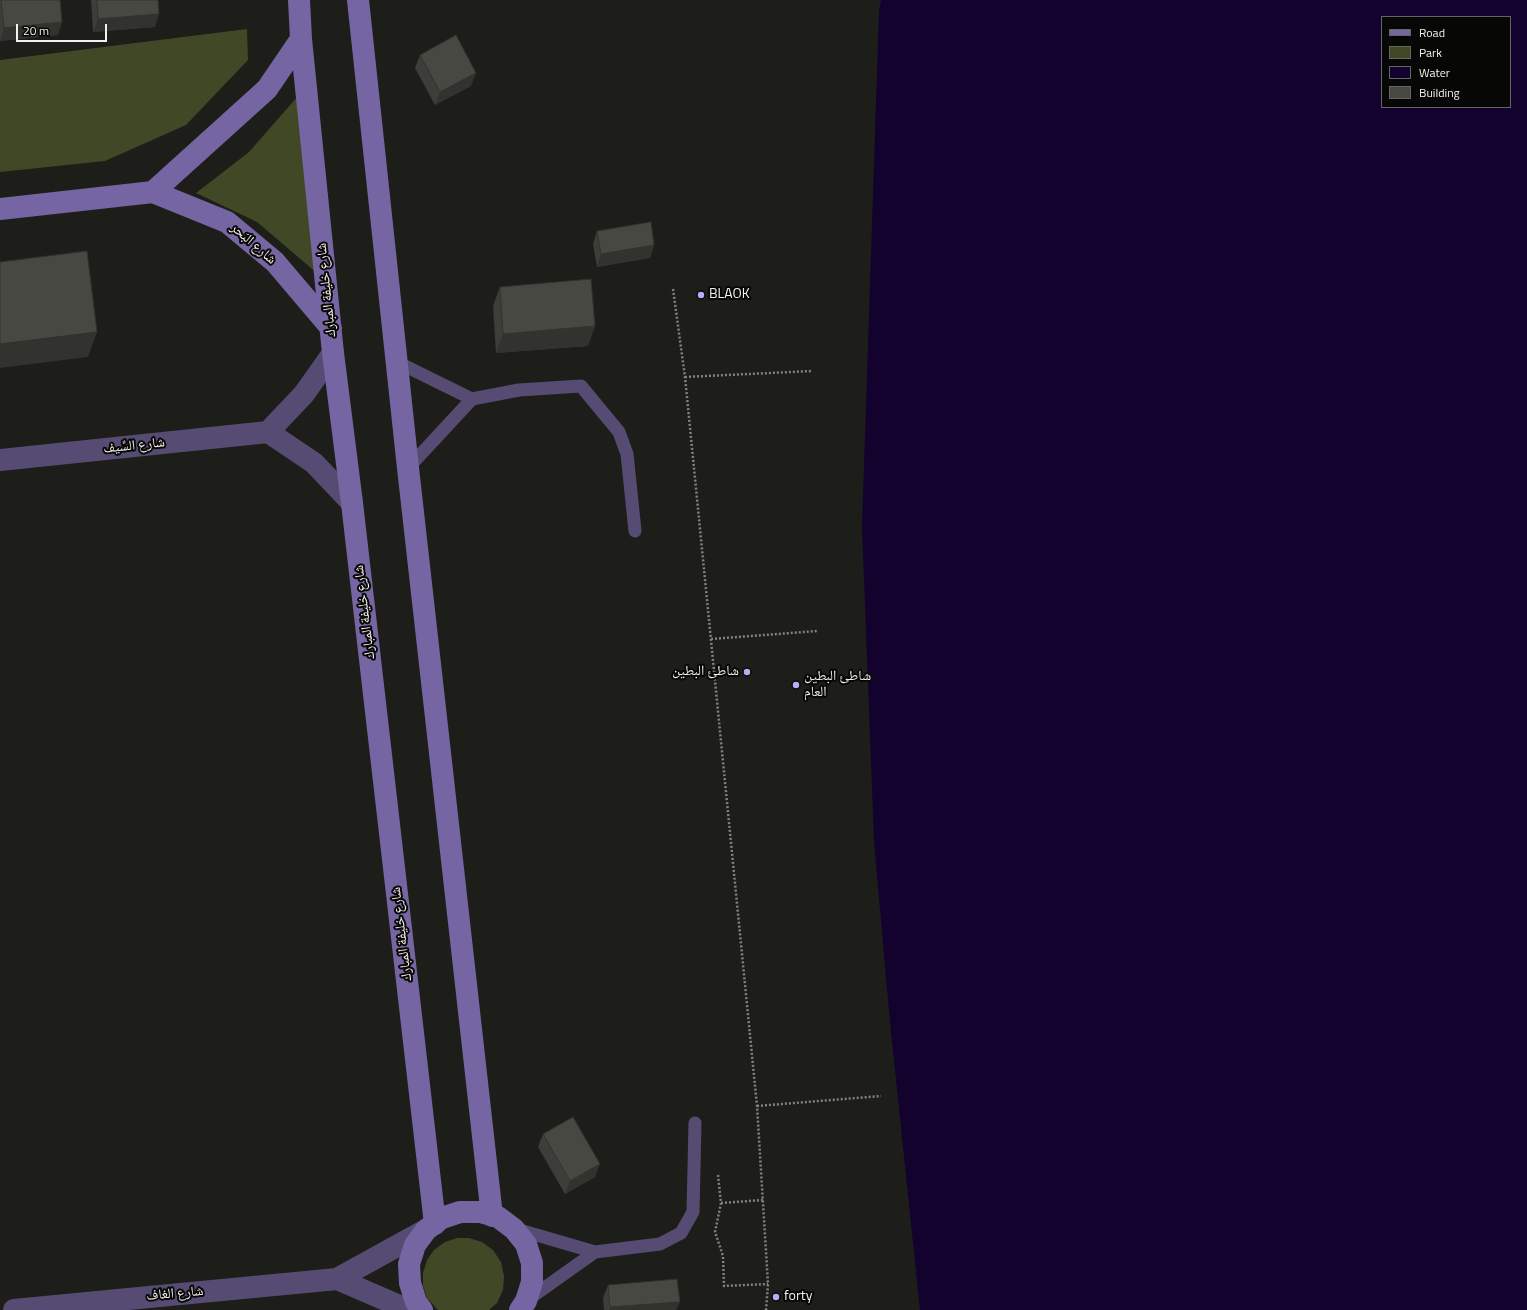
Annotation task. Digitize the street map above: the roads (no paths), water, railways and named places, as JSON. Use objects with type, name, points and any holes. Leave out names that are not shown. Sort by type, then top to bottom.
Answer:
[{"type":"street","name":"شارع خليفة المبارك","points":[[299,0],[301,40],[333,353],[352,503],[430,1227]]},
{"type":"street","points":[[358,0],[408,468],[492,1216]]},
{"type":"street","points":[[153,192],[268,89],[301,40]]},
{"type":"street","name":"شارع البَحر","points":[[0,209],[153,192],[227,222],[275,262],[331,328]]},
{"type":"street","points":[[333,353],[304,394],[268,432],[314,463],[352,503]]},
{"type":"street","name":"شارع السِّيف","points":[[0,460],[268,432]]},
{"type":"street","points":[[422,1310],[416,1302],[410,1284],[409,1264],[415,1245],[430,1227],[442,1218],[460,1212],[480,1212],[498,1217],[514,1228],[526,1244],[532,1263],[532,1282],[523,1306]]},
{"type":"street","name":"شارع الغاف","points":[[14,1310],[109,1305],[337,1279],[430,1227]]},
{"type":"street","name":"شارع الغاف","points":[[337,1279],[409,1310]]},
{"type":"lane","points":[[397,362],[472,399]]},
{"type":"lane","points":[[408,468],[472,399],[519,390],[581,386],[619,432],[627,454],[635,531]]},
{"type":"lane","points":[[514,1228],[595,1252],[660,1244],[681,1233],[693,1212],[695,1123]]},
{"type":"lane","points":[[523,1306],[595,1252]]},
{"type":"water","points":[[881,0],[1527,0],[1527,1310],[920,1310],[890,1022],[874,842],[862,527],[879,11]]},
{"type":"place","name":"BLAOK","points":[[701,295]]},
{"type":"place","name":"شاطئ البطين","points":[[747,672]]},
{"type":"place","name":"شاطئ البطين العام","points":[[796,685]]},
{"type":"place","name":"forty","points":[[776,1297]]}]
